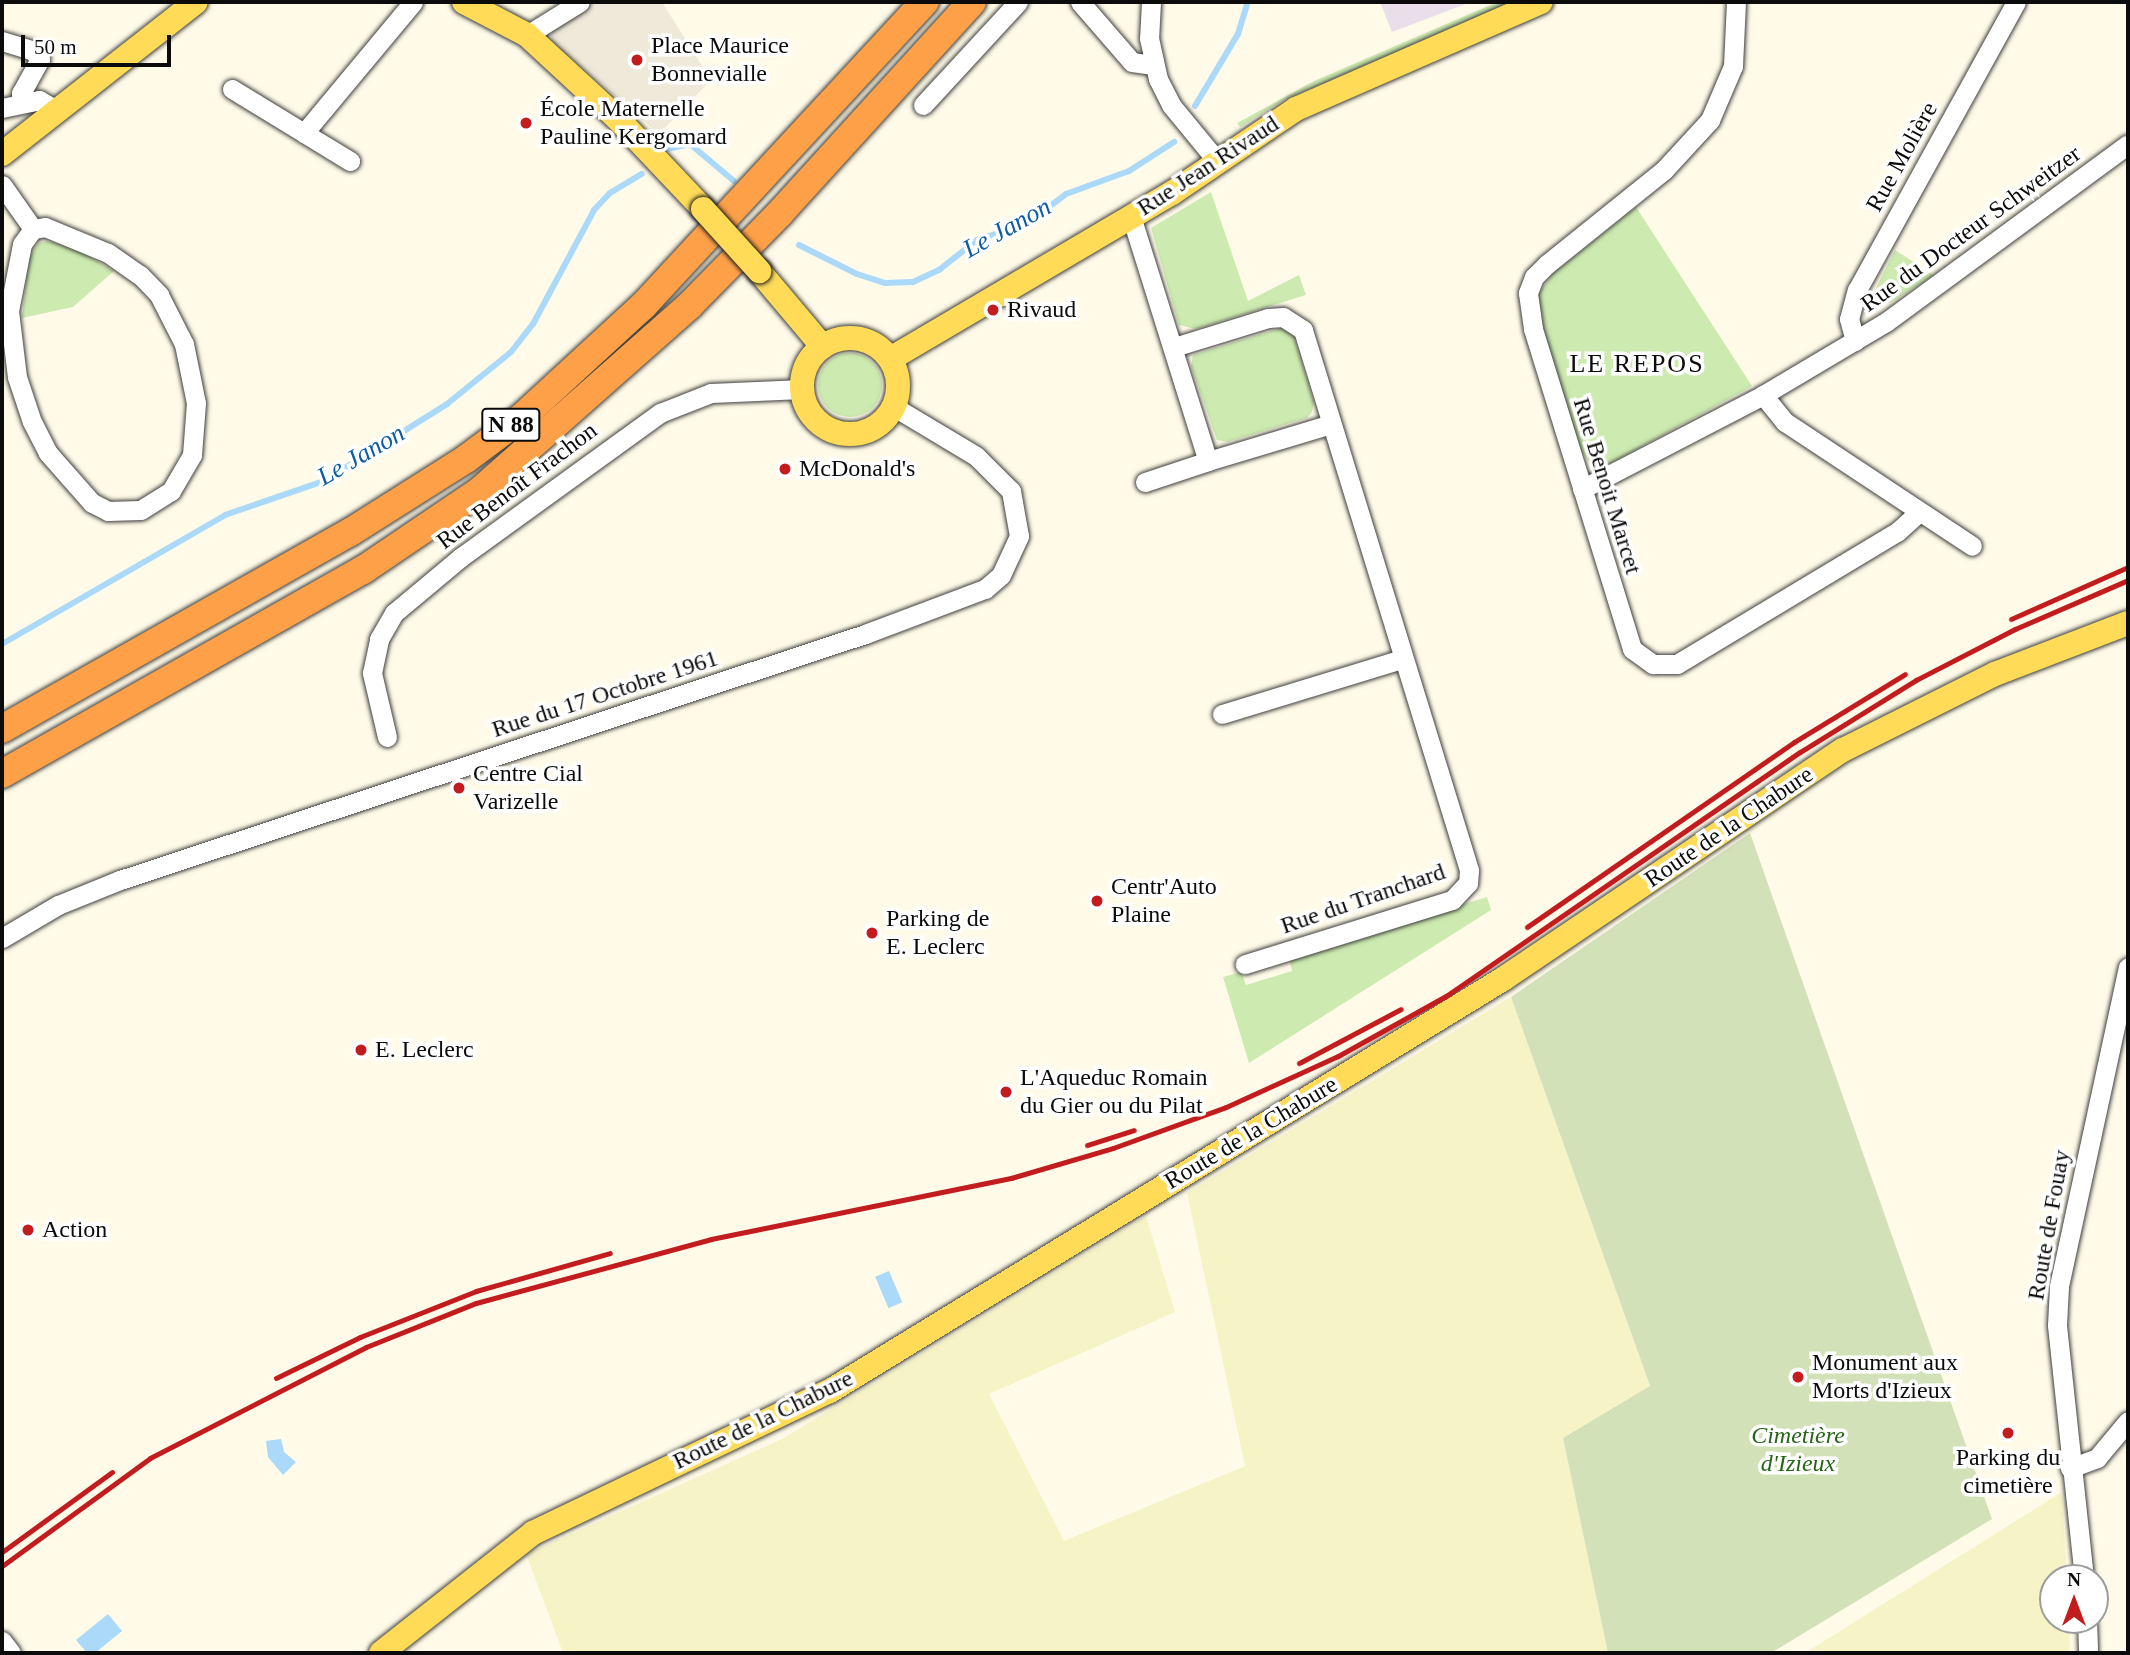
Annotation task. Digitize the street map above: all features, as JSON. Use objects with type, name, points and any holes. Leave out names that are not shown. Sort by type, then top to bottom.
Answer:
[{"type":"highway","name":"N 88","points":[[2,729],[349,533],[466,459],[521,418],[643,306],[925,2]]},
{"type":"highway","name":"N 88","points":[[2,774],[385,556],[523,456],[689,306],[780,213],[972,2]]},
{"type":"main road","points":[[2,154],[196,2]]},
{"type":"main road","points":[[464,2],[527,35],[618,119],[704,209],[823,346]]},
{"type":"main road","name":"Rue Jean Rivaud","points":[[890,359],[1131,216],[1296,109],[1541,2]]},
{"type":"main road","points":[[852,338],[873,344],[890,359],[898,382],[894,407],[872,429],[841,433],[814,418],[802,389],[811,358],[823,346],[852,338]]},
{"type":"main road","name":"Route de la Chabure","points":[[381,1653],[542,1528],[830,1391],[1503,979],[1843,750],[1995,674],[2128,622]]},
{"type":"street","points":[[304,132],[414,2]]},
{"type":"street","points":[[527,35],[580,2]]},
{"type":"street","points":[[923,105],[1018,2]]},
{"type":"street","points":[[1080,2],[1132,62],[1154,65]]},
{"type":"street","points":[[1151,2],[1154,65],[1171,105],[1217,162]]},
{"type":"street","name":"Rue Benoit Marcet","points":[[1737,2],[1733,66],[1710,120],[1664,170],[1547,264],[1534,277],[1528,293],[1533,329],[1632,649],[1641,658],[1665,666],[1677,664],[1897,532],[1919,512]]},
{"type":"street","name":"Rue Molière","points":[[1855,341],[1849,319],[1857,290],[2016,2]]},
{"type":"street","points":[[2,41],[32,50],[40,59],[21,93],[22,101]]},
{"type":"street","points":[[232,89],[350,161]]},
{"type":"street","points":[[2,108],[22,101],[46,100],[58,111]]},
{"type":"street","name":"Rue du Docteur Schweitzer","points":[[1582,489],[1763,395],[1916,303],[2128,145]]},
{"type":"street","points":[[2,185],[33,229]]},
{"type":"street","points":[[1131,216],[1208,461]]},
{"type":"street","points":[[33,229],[55,229],[80,239],[140,275],[176,326],[193,380],[196,430],[183,473],[172,491],[155,504],[125,512],[92,503],[48,453],[32,422],[17,377],[9,311],[18,256],[33,229]]},
{"type":"street","name":"Rue du Tranchard","points":[[1174,346],[1268,318],[1296,322],[1303,330],[1469,870],[1468,883],[1452,900],[1245,964]]},
{"type":"street","name":"Rue Benoît Frachon","points":[[387,737],[372,673],[379,639],[394,613],[471,549],[660,413],[711,393],[802,389]]},
{"type":"street","points":[[1763,395],[1785,422],[1972,546]]},
{"type":"street","name":"Rue du 17 Octobre 1961","points":[[2,938],[58,905],[120,880],[865,634],[985,589],[1001,575],[1019,536],[1011,491],[976,456],[894,407]]},
{"type":"street","points":[[1145,482],[1331,424]]},
{"type":"street","points":[[1222,714],[1402,659]]},
{"type":"street","name":"Route de Fouay","points":[[2082,1564],[2057,1325],[2059,1286],[2128,967]]},
{"type":"street","points":[[2070,1468],[2097,1458],[2128,1421]]},
{"type":"street","points":[[2087,1634],[2088,1653]]},
{"type":"street","points":[[2,1641],[11,1653]]},
{"type":"shaded area","name":"Place Maurice Bonnevialle","points":[[594,2],[662,2],[711,80],[659,134],[551,41],[552,30],[564,18]]},
{"type":"shaded area","points":[[1380,2],[1471,2],[1392,32]]},
{"type":"shaded area","points":[[1511,997],[1650,1387],[1563,1438],[1608,1653],[563,1653],[526,1554],[782,1439],[1146,1216],[1175,1312],[989,1394],[1064,1541],[1245,1466],[1187,1193]]},
{"type":"shaded area","points":[[2062,1492],[2066,1564],[2039,1564],[2039,1634],[2069,1634],[2070,1653],[1805,1653]]},
{"type":"green space","points":[[1513,2],[1284,100],[1240,127],[1237,123],[1314,81],[1495,3]]},
{"type":"green space","points":[[1211,192],[1248,301],[1299,275],[1306,295],[1196,329],[1179,325],[1151,228]]},
{"type":"green space","points":[[1636,207],[1752,386],[1602,468],[1594,468],[1579,448],[1538,311],[1538,295],[1551,275]]},
{"type":"green space","points":[[47,241],[74,248],[114,271],[73,307],[22,318],[29,258],[38,243]]},
{"type":"green space","points":[[1895,250],[1934,275],[1890,303],[1879,298],[1876,288]]},
{"type":"green space","points":[[1284,327],[1293,334],[1314,402],[1312,412],[1307,418],[1227,442],[1217,440],[1191,366],[1193,355]]},
{"type":"green space","points":[[850,353],[868,359],[876,367],[882,385],[876,403],[868,411],[850,417],[832,411],[824,403],[818,385],[824,367],[832,359]]},
{"type":"green space","name":"Cimetière d'Izieux","points":[[1750,833],[1992,1519],[1771,1653],[1608,1653],[1563,1438],[1650,1386],[1511,997]]},
{"type":"green space","points":[[1487,897],[1491,910],[1249,1063],[1223,977],[1241,972],[1246,985],[1292,971],[1289,958]]},
{"type":"water","points":[[889,1271],[902,1302],[888,1308],[875,1277]]},
{"type":"water","points":[[281,1439],[284,1452],[296,1462],[283,1475],[268,1457],[266,1441]]},
{"type":"water","points":[[108,1614],[122,1631],[95,1653],[87,1653],[76,1640]]},
{"type":"waterway","name":"Le Janon","points":[[1195,106],[1238,34],[1248,2]]},
{"type":"waterway","name":"Le Janon","points":[[799,245],[857,274],[885,283],[913,282],[939,270],[977,240],[1028,223],[1066,194],[1129,171],[1174,142]]},
{"type":"waterway","name":"Le Janon","points":[[667,149],[690,144],[734,181]]},
{"type":"waterway","name":"Le Janon","points":[[2,644],[225,515],[324,481],[447,404],[511,352],[533,324],[594,210],[610,193],[642,174]]},
{"type":"railway","points":[[2011,619],[2128,567]]},
{"type":"railway","points":[[2,1566],[150,1458],[366,1347],[476,1303],[711,1239],[1011,1178],[1113,1148],[1226,1107],[1338,1056],[1446,996],[1800,752],[1916,680],[2015,629],[2128,580]]},
{"type":"railway","points":[[1527,927],[1794,742],[1905,674]]},
{"type":"railway","points":[[1299,1063],[1401,1009]]},
{"type":"railway","points":[[1087,1145],[1134,1130]]},
{"type":"railway","points":[[276,1378],[360,1337],[476,1291],[610,1253]]},
{"type":"railway","points":[[2,1552],[112,1472]]},
{"type":"place","name":"Place Maurice Bonnevialle","points":[[637,60]]},
{"type":"place","name":"École Maternelle Pauline Kergomard","points":[[526,123]]},
{"type":"place","name":"Rivaud","points":[[993,310]]},
{"type":"place","name":"McDonald's","points":[[785,469]]},
{"type":"place","name":"Centre Cial Varizelle","points":[[459,788]]},
{"type":"place","name":"Centr'Auto Plaine","points":[[1097,901]]},
{"type":"place","name":"Parking de E. Leclerc","points":[[872,933]]},
{"type":"place","name":"E. Leclerc","points":[[361,1050]]},
{"type":"place","name":"L'Aqueduc Romain du Gier ou du Pilat","points":[[1006,1092]]},
{"type":"place","name":"Action","points":[[28,1230]]},
{"type":"place","name":"Monument aux Morts d'Izieux","points":[[1798,1377]]},
{"type":"place","name":"Parking du cimetière","points":[[2008,1433]]},
{"type":"district","name":"LE REPOS","points":[[1637,364]]}]
